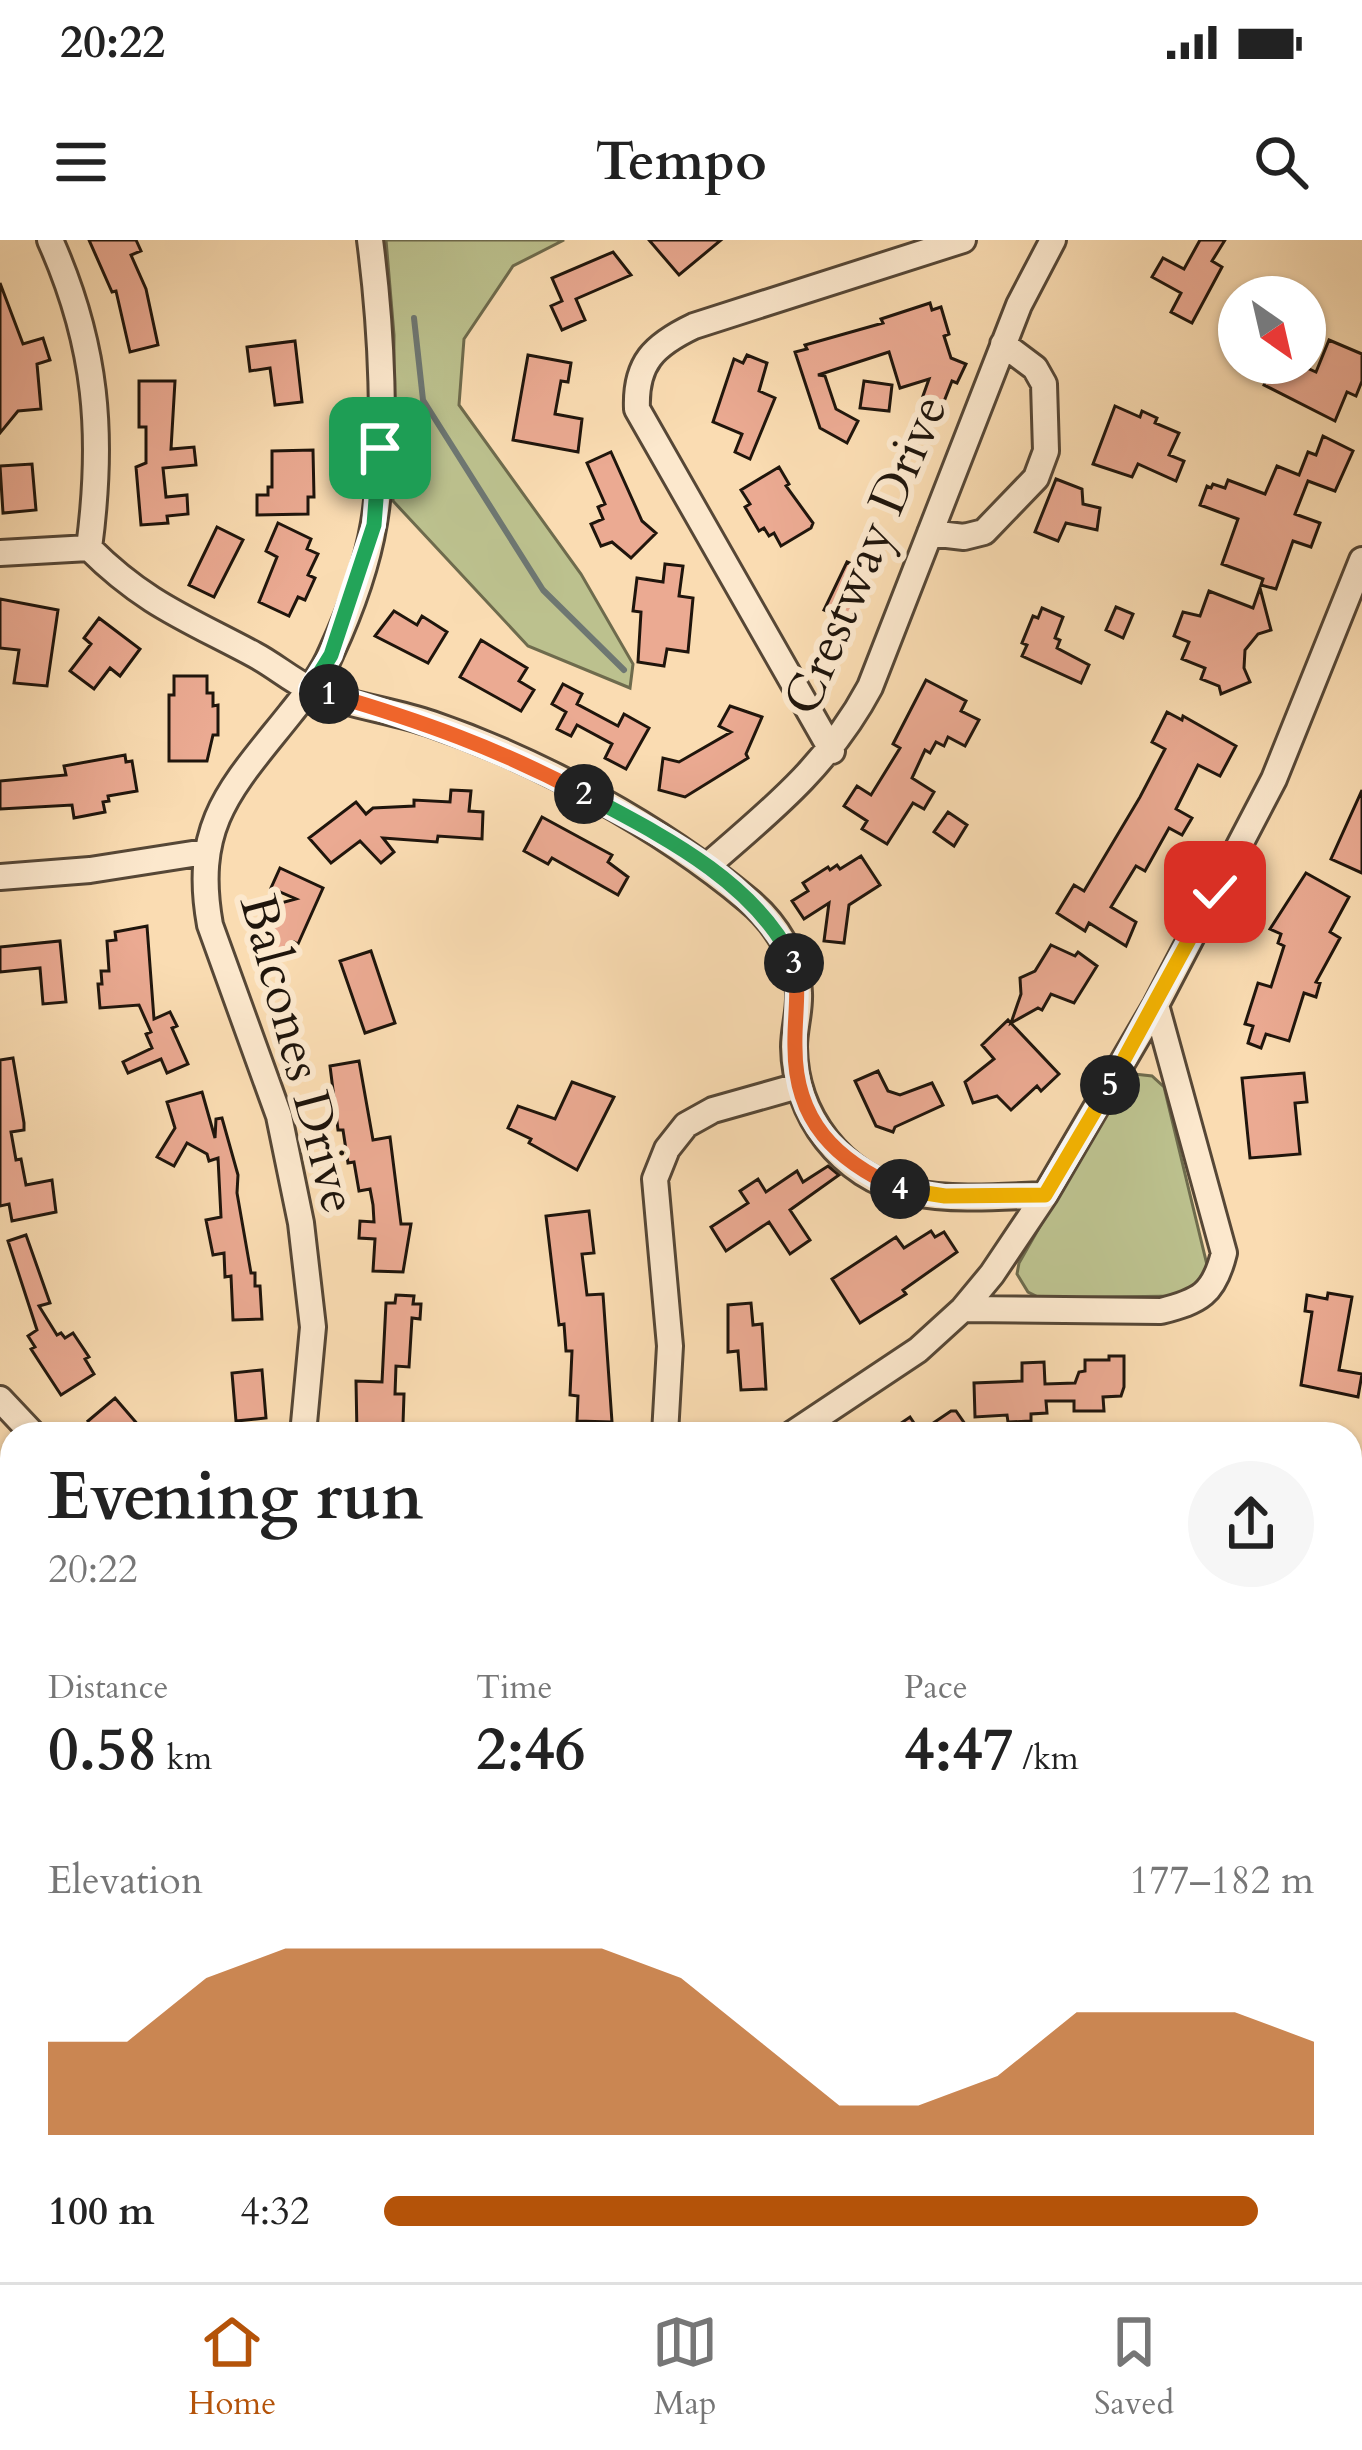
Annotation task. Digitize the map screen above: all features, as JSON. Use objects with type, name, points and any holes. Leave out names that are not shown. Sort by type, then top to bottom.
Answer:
[{"type":"street","points":[[50,240],[85,332],[94,376],[93,517],[88,548]]},
{"type":"street","name":"Balcones Drive","points":[[304,1422],[313,1327],[302,1223],[279,1116],[210,925],[205,852],[216,817],[235,784],[331,655],[374,525],[380,448],[370,240]]},
{"type":"street","points":[[832,751],[637,409],[636,382],[647,359],[671,337],[694,326],[963,240]]},
{"type":"street","name":"Crestway Drive","points":[[707,866],[832,751],[870,687],[1018,305],[1053,240]]},
{"type":"street","points":[[930,533],[964,537],[984,532],[1036,478],[1046,452],[1044,384],[1035,368],[1004,344]]},
{"type":"street","points":[[0,554],[88,548],[123,582],[164,610],[257,656],[310,689],[434,724],[530,766],[631,819],[707,866],[754,905],[778,934],[793,962],[800,993],[794,1046],[798,1086],[814,1125],[836,1152],[864,1174],[905,1191],[945,1196],[1045,1195]]},
{"type":"street","points":[[810,1422],[918,1350],[963,1309],[1045,1195],[1156,1005],[1274,779],[1362,560]]},
{"type":"street","points":[[0,878],[205,852]]},
{"type":"street","points":[[963,1309],[1160,1311],[1210,1291],[1224,1253],[1156,1005]]},
{"type":"street","points":[[666,1422],[670,1346],[655,1179],[667,1149],[686,1125],[713,1110],[798,1086]]},
{"type":"street","points":[[0,1399],[22,1422]]},
{"type":"green space","points":[[386,240],[564,240],[513,266],[464,339],[459,405],[581,574],[633,664],[630,688],[528,646],[393,501],[394,335]]},
{"type":"green space","points":[[1134,1074],[1152,1076],[1164,1087],[1207,1265],[1200,1282],[1179,1296],[1040,1298],[1028,1292],[1017,1274],[1019,1263],[1124,1079]]},
{"type":"building","points":[[89,240],[136,240],[141,251],[131,255],[146,289],[158,345],[130,352],[116,291],[112,292]]},
{"type":"building","points":[[649,240],[721,240],[679,275]]},
{"type":"building","points":[[1200,240],[1225,240],[1212,261],[1222,267],[1192,323],[1171,312],[1181,293],[1152,277],[1163,258],[1184,269]]},
{"type":"building","points":[[613,252],[631,275],[576,299],[585,320],[562,330],[551,306],[562,301],[552,278]]},
{"type":"building","points":[[0,283],[23,344],[43,338],[50,360],[37,364],[41,409],[18,411],[0,433]]},
{"type":"building","points":[[930,303],[932,310],[941,307],[951,358],[966,364],[957,383],[952,381],[943,404],[923,396],[929,379],[900,388],[889,352],[818,375],[825,376],[836,409],[858,421],[847,443],[820,428],[795,352]]},
{"type":"building","points":[[1329,340],[1362,354],[1362,381],[1356,396],[1347,392],[1335,421],[1264,385],[1326,384]]},
{"type":"building","points":[[295,341],[302,402],[275,405],[270,368],[250,371],[247,347]]},
{"type":"building","points":[[528,355],[571,363],[568,382],[561,381],[555,414],[582,419],[578,452],[513,440]]},
{"type":"building","points":[[747,355],[767,363],[759,391],[775,398],[750,459],[735,452],[742,434],[713,422],[734,359],[743,363]]},
{"type":"building","points":[[139,381],[175,381],[171,449],[194,447],[196,465],[163,468],[166,497],[187,495],[188,514],[167,516],[168,523],[141,525],[136,467],[146,463],[146,427],[139,427]]},
{"type":"building","points":[[864,381],[892,385],[889,411],[860,408]]},
{"type":"building","points":[[1115,406],[1140,417],[1142,411],[1157,418],[1155,423],[1179,433],[1169,455],[1184,461],[1176,481],[1138,464],[1132,477],[1093,464]]},
{"type":"building","points":[[1323,436],[1353,451],[1335,491],[1308,481],[1295,514],[1320,523],[1311,547],[1293,541],[1276,589],[1261,585],[1263,579],[1222,564],[1238,519],[1200,505],[1207,486],[1225,488],[1228,480],[1265,494],[1277,466],[1299,475],[1308,452],[1316,455]]},
{"type":"building","points":[[313,450],[314,497],[308,497],[308,514],[257,515],[257,495],[268,495],[272,487],[272,451]]},
{"type":"building","points":[[611,452],[642,521],[656,533],[631,558],[612,542],[601,546],[591,524],[603,519],[598,507],[605,504],[587,463]]},
{"type":"building","points":[[32,464],[36,510],[3,513],[0,466]]},
{"type":"building","points":[[779,467],[786,486],[813,523],[781,546],[774,533],[769,536],[764,528],[759,531],[741,490]]},
{"type":"building","points":[[1056,479],[1082,489],[1083,504],[1100,508],[1097,530],[1066,523],[1058,541],[1035,532]]},
{"type":"building","points":[[278,523],[311,539],[307,549],[318,554],[308,575],[315,578],[305,600],[298,597],[289,616],[259,602],[277,557],[266,551]]},
{"type":"building","points":[[217,527],[243,540],[214,597],[189,585]]},
{"type":"building","points":[[847,562],[869,571],[850,621],[824,610]]},
{"type":"building","points":[[665,564],[683,566],[679,596],[693,598],[688,652],[667,649],[664,666],[638,662],[641,612],[633,611],[637,578],[663,582]]},
{"type":"building","points":[[1260,588],[1271,630],[1258,634],[1245,650],[1244,668],[1250,682],[1221,694],[1219,686],[1201,679],[1205,668],[1182,659],[1189,642],[1174,636],[1183,612],[1200,616],[1209,591],[1253,608]]},
{"type":"building","points":[[0,599],[58,610],[47,686],[14,683],[19,650],[0,648]]},
{"type":"building","points":[[1116,607],[1133,614],[1123,638],[1106,630]]},
{"type":"building","points":[[1042,608],[1063,617],[1055,638],[1060,640],[1057,648],[1089,665],[1081,683],[1022,656],[1033,616],[1038,618]]},
{"type":"building","points":[[394,611],[417,625],[422,616],[447,632],[428,663],[375,636]]},
{"type":"building","points":[[99,618],[140,649],[120,676],[110,668],[94,689],[70,671],[91,644],[84,638]]},
{"type":"building","points":[[481,640],[527,668],[519,681],[534,690],[521,711],[460,677]]},
{"type":"building","points":[[174,676],[207,676],[207,693],[213,693],[213,706],[218,705],[218,735],[213,735],[207,761],[169,761],[169,695],[174,695]]},
{"type":"building","points":[[926,680],[966,701],[961,711],[979,720],[965,746],[948,737],[944,746],[936,742],[930,753],[925,750],[912,778],[934,792],[924,809],[913,803],[887,844],[862,829],[867,821],[844,806],[857,786],[871,795],[900,748],[893,744]]},
{"type":"building","points":[[563,684],[582,694],[577,704],[618,726],[624,714],[649,728],[626,769],[605,758],[612,744],[577,725],[571,736],[557,729],[566,712],[552,704]]},
{"type":"building","points":[[730,706],[762,717],[748,758],[685,797],[659,790],[663,758],[679,762],[731,732],[719,726]]},
{"type":"building","points":[[1167,712],[1236,746],[1220,776],[1198,765],[1176,809],[1192,818],[1182,835],[1169,828],[1145,871],[1136,866],[1111,907],[1136,922],[1126,946],[1089,923],[1085,931],[1057,913],[1074,885],[1084,891],[1140,797],[1165,749],[1152,742]]},
{"type":"building","points":[[125,755],[126,762],[132,761],[137,791],[108,796],[109,801],[103,802],[105,812],[74,818],[72,805],[0,809],[0,781],[66,775],[64,766]]},
{"type":"building","points":[[451,790],[471,791],[469,811],[483,812],[482,839],[383,838],[394,852],[381,863],[360,841],[331,863],[309,838],[356,802],[366,814],[373,808],[414,806],[414,800],[450,802]]},
{"type":"building","points":[[1362,790],[1362,873],[1331,859]]},
{"type":"building","points":[[948,812],[967,825],[954,846],[934,832]]},
{"type":"building","points":[[542,817],[612,855],[608,862],[628,877],[618,895],[552,858],[548,864],[524,851]]},
{"type":"building","points":[[861,856],[880,885],[849,905],[844,943],[824,941],[829,903],[804,919],[792,901],[808,891],[803,883],[828,867],[840,869]]},
{"type":"building","points":[[280,868],[323,888],[298,944],[294,942],[283,959],[267,953],[272,933],[264,929],[266,907],[296,899],[271,888]]},
{"type":"building","points":[[1306,873],[1349,897],[1330,932],[1340,938],[1316,982],[1320,983],[1316,997],[1304,993],[1289,1041],[1266,1034],[1261,1048],[1248,1043],[1253,1026],[1245,1024],[1258,983],[1271,987],[1284,946],[1278,943],[1281,934],[1270,929]]},
{"type":"building","points":[[147,926],[154,1019],[170,1012],[188,1064],[167,1073],[161,1059],[128,1073],[123,1062],[152,1048],[146,1034],[151,1032],[139,1005],[100,1008],[101,971],[109,971],[107,941],[116,940],[115,932]]},
{"type":"building","points":[[60,941],[66,1002],[43,1004],[40,968],[0,972],[0,947]]},
{"type":"building","points":[[1051,945],[1075,956],[1078,952],[1097,966],[1074,1003],[1051,994],[1042,1010],[1011,1023],[1021,994],[1020,978],[1035,971]]},
{"type":"building","points":[[371,951],[395,1023],[365,1033],[340,961]]},
{"type":"building","points":[[1008,1020],[1059,1074],[1011,1110],[997,1096],[973,1103],[965,1082],[994,1059],[982,1045]]},
{"type":"building","points":[[13,1058],[24,1123],[24,1130],[11,1132],[16,1160],[21,1159],[26,1185],[52,1180],[56,1212],[12,1221],[9,1204],[0,1206],[0,1060]]},
{"type":"building","points":[[359,1061],[373,1140],[390,1137],[401,1224],[411,1224],[403,1272],[373,1271],[375,1239],[359,1238],[360,1221],[374,1222],[373,1205],[370,1189],[359,1191],[354,1162],[348,1163],[343,1130],[338,1130],[330,1066]]},
{"type":"building","points":[[878,1071],[888,1091],[900,1095],[932,1083],[943,1105],[893,1132],[876,1126],[855,1081]]},
{"type":"building","points":[[1304,1073],[1307,1102],[1295,1103],[1300,1154],[1250,1158],[1242,1078]]},
{"type":"building","points":[[572,1082],[614,1097],[577,1170],[508,1128],[518,1106],[555,1119]]},
{"type":"building","points":[[202,1092],[215,1138],[216,1119],[222,1118],[238,1175],[237,1193],[251,1273],[255,1273],[255,1286],[260,1286],[262,1319],[233,1320],[231,1276],[225,1277],[224,1253],[213,1255],[206,1220],[221,1217],[218,1158],[209,1161],[207,1154],[187,1143],[174,1166],[157,1157],[175,1128],[167,1102]]},
{"type":"building","points":[[828,1166],[839,1175],[790,1210],[810,1240],[790,1254],[769,1222],[726,1251],[711,1227],[748,1203],[740,1191],[758,1179],[766,1192],[797,1171],[803,1182]]},
{"type":"building","points":[[589,1211],[594,1253],[582,1254],[587,1295],[603,1294],[612,1422],[577,1421],[578,1396],[570,1395],[572,1351],[566,1351],[564,1324],[559,1325],[546,1216]]},
{"type":"building","points":[[931,1231],[935,1237],[944,1232],[957,1252],[903,1290],[906,1294],[860,1323],[832,1279],[896,1237],[904,1248]]},
{"type":"building","points":[[26,1235],[50,1303],[39,1306],[57,1335],[65,1338],[73,1333],[94,1374],[61,1395],[31,1349],[35,1347],[28,1336],[37,1330],[8,1241]]},
{"type":"building","points":[[1328,1293],[1352,1297],[1339,1370],[1362,1374],[1358,1397],[1301,1385],[1312,1312],[1305,1311],[1307,1295],[1327,1299]]},
{"type":"building","points":[[396,1295],[414,1296],[413,1304],[421,1304],[420,1319],[412,1318],[409,1367],[396,1366],[395,1394],[404,1394],[403,1422],[357,1422],[356,1381],[382,1382],[386,1303],[395,1303]]},
{"type":"building","points":[[751,1303],[753,1325],[762,1324],[766,1389],[741,1390],[738,1351],[728,1352],[728,1305]]},
{"type":"building","points":[[1109,1356],[1124,1356],[1124,1387],[1121,1396],[1103,1397],[1104,1411],[1074,1411],[1074,1401],[1046,1401],[1047,1413],[1031,1414],[1031,1421],[1008,1422],[1007,1415],[975,1417],[974,1383],[1022,1381],[1022,1363],[1044,1362],[1045,1384],[1075,1383],[1079,1372],[1085,1371],[1085,1360],[1109,1360]]},
{"type":"building","points":[[262,1370],[266,1418],[236,1421],[232,1373]]},
{"type":"building","points":[[115,1398],[136,1422],[89,1422]]},
{"type":"building","points":[[956,1411],[964,1422],[935,1422]]},
{"type":"waterway","points":[[414,318],[423,400],[543,590],[624,670]]},
{"type":"route","points":[[380,448],[374,525],[331,655],[310,689],[434,724],[530,766],[707,866],[754,905],[793,962],[800,993],[794,1046],[798,1086],[814,1125],[836,1152],[864,1174],[905,1191],[945,1196],[1045,1195],[1156,1005],[1215,892]]}]
